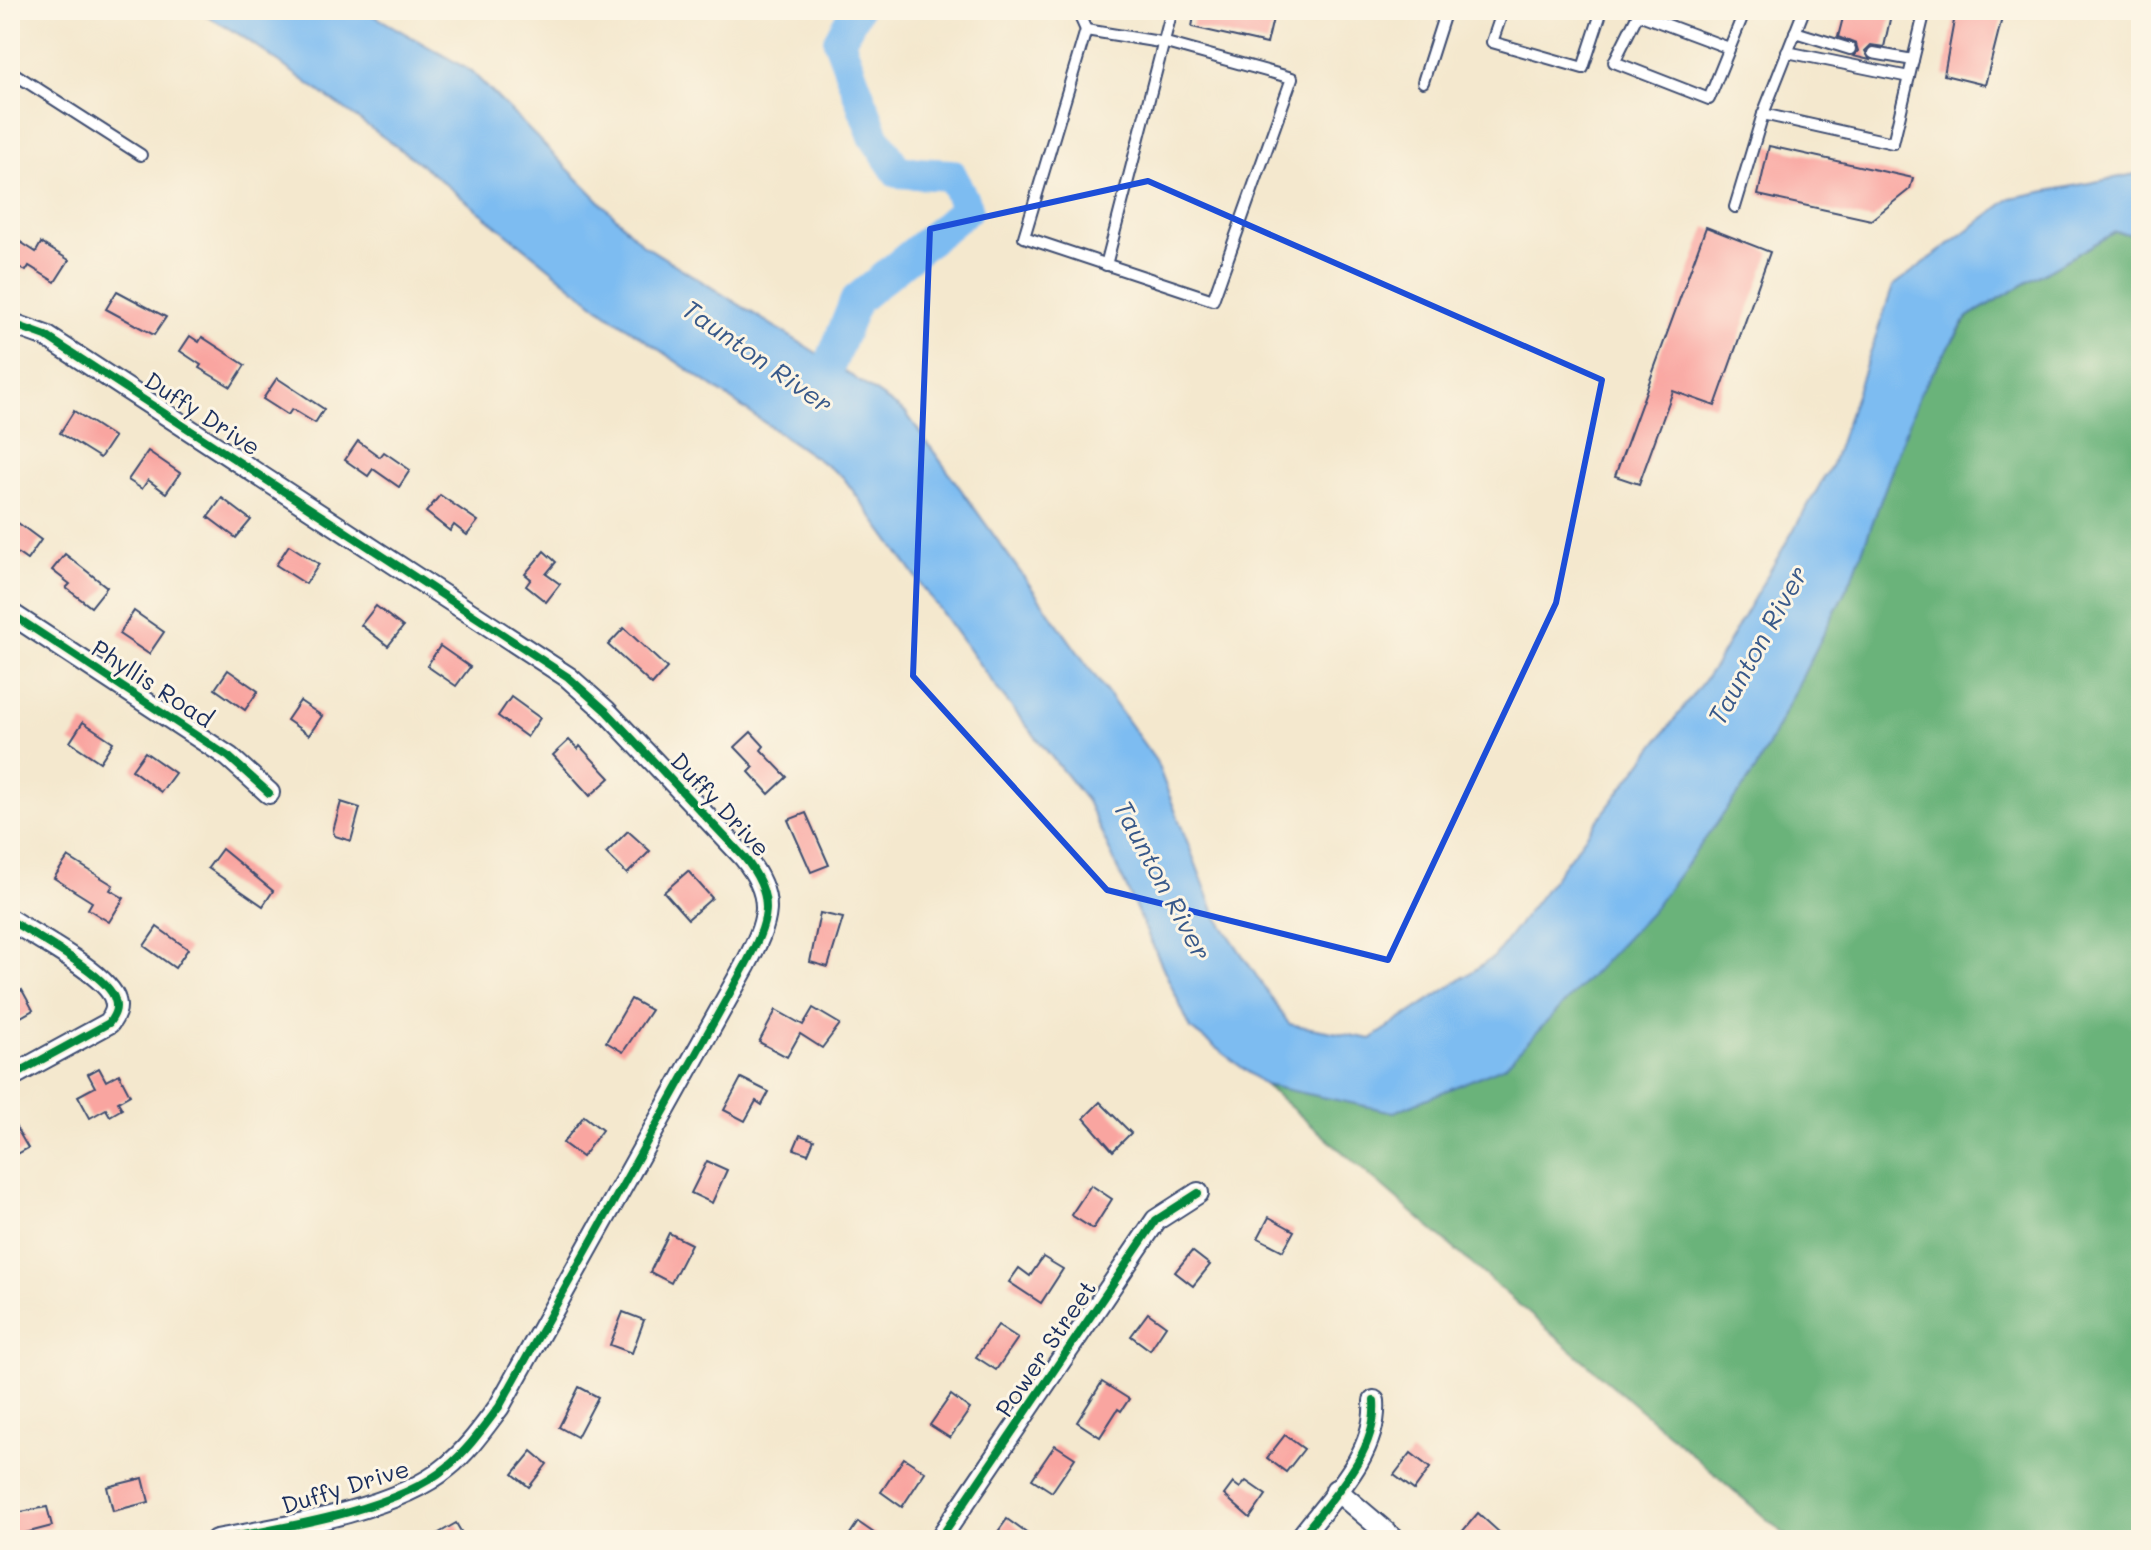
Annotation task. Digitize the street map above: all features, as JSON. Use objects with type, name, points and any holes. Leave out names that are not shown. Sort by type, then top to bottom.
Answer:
[{"type":"street","name":"Duffy Drive","points":[[10,323],[46,336],[561,672],[606,711],[744,857],[760,876],[767,898],[760,937],[745,966],[499,1407],[465,1451],[424,1482],[378,1501],[319,1518],[216,1540]]},
{"type":"street","name":"Phyllis Road","points":[[10,613],[229,757],[269,793]]},
{"type":"street","points":[[10,920],[90,972],[110,989],[116,1005],[115,1015],[109,1023],[10,1077]]},
{"type":"street","name":"Power Street","points":[[939,1540],[1156,1220],[1198,1193]]},
{"type":"street","points":[[1299,1540],[1367,1446],[1375,1413],[1374,1401]]},
{"type":"street","points":[[1336,1490],[1395,1540]]},
{"type":"lane","points":[[1077,10],[1086,30],[1024,237],[1213,300],[1292,78],[1166,43],[1086,30]]},
{"type":"lane","points":[[1106,265],[1166,43],[1172,10]]},
{"type":"lane","points":[[1423,82],[1446,10]]},
{"type":"lane","points":[[1503,10],[1492,42],[1583,68],[1602,10]]},
{"type":"lane","points":[[1729,48],[1638,12],[1614,62],[1709,99],[1745,10]]},
{"type":"lane","points":[[1735,207],[1763,114],[1804,10]]},
{"type":"lane","points":[[1763,114],[1893,143],[1925,10]]},
{"type":"lane","points":[[1795,32],[1850,49]]},
{"type":"lane","points":[[1787,52],[1909,77]]},
{"type":"lane","points":[[1873,53],[1913,60]]},
{"type":"lane","points":[[10,71],[141,155]]},
{"type":"highlighted area","points":[[1148,181],[1602,380],[1556,603],[1388,960],[1107,890],[913,676],[930,229]]},
{"type":"green space","points":[[2115,232],[2141,235],[2141,1540],[1791,1540],[1265,1085],[1394,1112],[1505,1066],[1651,911],[1755,771],[1854,573],[1920,393],[1968,317]]},
{"type":"water","name":"Taunton River","points":[[196,10],[364,10],[471,71],[642,244],[831,362],[906,413],[1156,761],[1216,916],[1289,1024],[1371,1039],[1494,957],[1714,667],[1832,464],[1893,286],[2011,198],[2141,173],[2141,235],[2115,232],[1967,317],[1920,393],[1854,573],[1755,771],[1652,911],[1505,1066],[1394,1112],[1265,1085],[1191,1029],[1087,801],[1001,694],[843,477],[599,308],[418,162],[242,36]]},
{"type":"building","points":[[1195,10],[1275,10],[1267,44],[1192,27]]},
{"type":"building","points":[[1845,10],[1892,10],[1884,47],[1871,45],[1865,51],[1870,60],[1853,56],[1858,51],[1856,44],[1838,37]]},
{"type":"building","points":[[1956,10],[2004,10],[1985,85],[1944,75]]},
{"type":"building","points":[[1769,146],[1913,178],[1910,189],[1871,220],[1758,195]]},
{"type":"building","points":[[1706,227],[1770,252],[1715,406],[1673,391],[1639,484],[1615,476]]},
{"type":"building","points":[[19,241],[36,252],[41,243],[69,260],[55,282],[29,266],[26,271],[10,262]]},
{"type":"building","points":[[117,291],[166,317],[154,335],[106,309]]},
{"type":"building","points":[[190,336],[199,342],[202,337],[245,365],[231,387],[199,368],[201,365],[180,351]]},
{"type":"building","points":[[277,378],[324,409],[315,423],[292,409],[288,415],[263,399]]},
{"type":"building","points":[[74,411],[114,437],[100,458],[60,433]]},
{"type":"building","points":[[358,441],[380,457],[384,452],[410,470],[399,487],[373,469],[368,476],[345,460]]},
{"type":"building","points":[[148,451],[180,473],[166,493],[148,480],[142,489],[128,480]]},
{"type":"building","points":[[440,495],[478,521],[467,535],[454,525],[450,531],[426,512]]},
{"type":"building","points":[[222,498],[251,520],[236,538],[208,517]]},
{"type":"building","points":[[10,517],[41,540],[27,560],[10,548]]},
{"type":"building","points":[[289,545],[319,564],[306,584],[276,565]]},
{"type":"building","points":[[544,551],[556,562],[546,574],[560,584],[546,602],[526,586],[531,579],[525,574]]},
{"type":"building","points":[[65,554],[107,587],[91,607],[66,588],[70,584],[52,570]]},
{"type":"building","points":[[376,606],[403,627],[388,646],[361,625]]},
{"type":"building","points":[[134,611],[164,632],[149,654],[119,634]]},
{"type":"building","points":[[624,628],[667,668],[652,685],[608,645]]},
{"type":"building","points":[[440,646],[470,667],[456,686],[427,666]]},
{"type":"building","points":[[228,670],[258,691],[245,710],[215,689]]},
{"type":"building","points":[[511,697],[540,718],[527,737],[498,716]]},
{"type":"building","points":[[300,701],[322,716],[309,735],[287,720]]},
{"type":"building","points":[[83,722],[113,742],[100,762],[70,742]]},
{"type":"building","points":[[751,732],[764,746],[761,750],[787,777],[769,794],[749,772],[754,767],[735,747]]},
{"type":"building","points":[[569,740],[578,749],[580,746],[610,778],[590,796],[553,755]]},
{"type":"building","points":[[145,752],[175,773],[161,792],[132,770]]},
{"type":"building","points":[[341,802],[360,808],[351,841],[335,836],[333,831]]},
{"type":"building","points":[[806,813],[829,865],[811,872],[788,820]]},
{"type":"building","points":[[628,831],[650,851],[627,874],[606,853]]},
{"type":"building","points":[[222,849],[273,891],[263,906],[208,868]]},
{"type":"building","points":[[68,857],[113,885],[110,890],[124,898],[109,922],[88,909],[92,902],[54,878]]},
{"type":"building","points":[[688,871],[712,898],[688,919],[664,892]]},
{"type":"building","points":[[820,913],[843,918],[828,967],[810,962]]},
{"type":"building","points":[[157,927],[188,949],[175,968],[144,946]]},
{"type":"building","points":[[22,990],[33,1010],[10,1023],[10,997]]},
{"type":"building","points":[[631,999],[651,1010],[623,1052],[606,1042]]},
{"type":"building","points":[[813,1008],[840,1024],[822,1048],[800,1034],[787,1057],[759,1042],[776,1010],[803,1025]]},
{"type":"building","points":[[99,1068],[106,1081],[119,1074],[130,1095],[118,1102],[122,1109],[110,1116],[106,1109],[90,1118],[78,1096],[95,1087],[88,1074]]},
{"type":"building","points":[[741,1078],[769,1092],[762,1105],[756,1101],[745,1121],[724,1110]]},
{"type":"building","points":[[1100,1102],[1131,1133],[1113,1151],[1084,1118]]},
{"type":"building","points":[[584,1116],[602,1130],[582,1157],[563,1143]]},
{"type":"building","points":[[10,1117],[28,1148],[10,1158]]},
{"type":"building","points":[[800,1135],[814,1140],[808,1154],[794,1149]]},
{"type":"building","points":[[707,1161],[727,1170],[712,1203],[691,1193]]},
{"type":"building","points":[[1091,1185],[1112,1199],[1093,1229],[1071,1215]]},
{"type":"building","points":[[1269,1217],[1294,1231],[1283,1251],[1258,1238]]},
{"type":"building","points":[[669,1233],[691,1244],[671,1283],[650,1272]]},
{"type":"building","points":[[1192,1251],[1210,1265],[1193,1286],[1175,1272]]},
{"type":"building","points":[[1043,1257],[1063,1269],[1041,1303],[1009,1282],[1019,1268],[1030,1276]]},
{"type":"building","points":[[623,1312],[644,1320],[632,1353],[610,1345]]},
{"type":"building","points":[[1148,1313],[1166,1326],[1150,1350],[1131,1336]]},
{"type":"building","points":[[998,1325],[1018,1338],[996,1370],[976,1357]]},
{"type":"building","points":[[1102,1382],[1129,1399],[1121,1411],[1118,1409],[1100,1437],[1077,1422]]},
{"type":"building","points":[[579,1387],[598,1397],[577,1437],[559,1427]]},
{"type":"building","points":[[951,1395],[970,1409],[950,1438],[930,1425]]},
{"type":"building","points":[[1285,1435],[1304,1449],[1286,1472],[1267,1458]]},
{"type":"building","points":[[1055,1445],[1075,1458],[1052,1492],[1032,1479]]},
{"type":"building","points":[[532,1451],[547,1464],[529,1487],[513,1474]]},
{"type":"building","points":[[1411,1453],[1430,1468],[1414,1490],[1394,1475]]},
{"type":"building","points":[[904,1458],[925,1472],[902,1507],[881,1492]]},
{"type":"building","points":[[143,1478],[149,1502],[113,1511],[107,1487]]},
{"type":"building","points":[[1246,1481],[1266,1495],[1250,1518],[1224,1495],[1233,1483],[1240,1488]]},
{"type":"building","points":[[47,1507],[52,1526],[10,1537],[10,1514]]},
{"type":"building","points":[[1478,1513],[1499,1532],[1492,1540],[1470,1540],[1461,1533]]},
{"type":"building","points":[[1007,1519],[1036,1540],[992,1540]]},
{"type":"building","points":[[858,1522],[884,1540],[846,1540]]},
{"type":"building","points":[[456,1523],[466,1540],[427,1540]]},
{"type":"waterway","name":"Taunton River","points":[[816,399],[856,300],[967,209],[951,175],[898,172],[874,136],[839,41],[856,10]]},
{"type":"cycle path","points":[[10,323],[46,336],[568,677],[606,711],[744,857],[755,872],[765,898],[764,923],[745,966],[499,1407],[468,1446],[447,1467],[399,1495],[337,1515],[216,1540]]},
{"type":"cycle path","points":[[10,613],[229,757],[269,793]]},
{"type":"cycle path","points":[[10,920],[69,956],[99,979],[110,990],[116,1006],[109,1023],[10,1077]]},
{"type":"cycle path","points":[[939,1540],[1156,1220],[1198,1193]]},
{"type":"cycle path","points":[[1299,1540],[1360,1458],[1373,1421],[1374,1401]]}]
